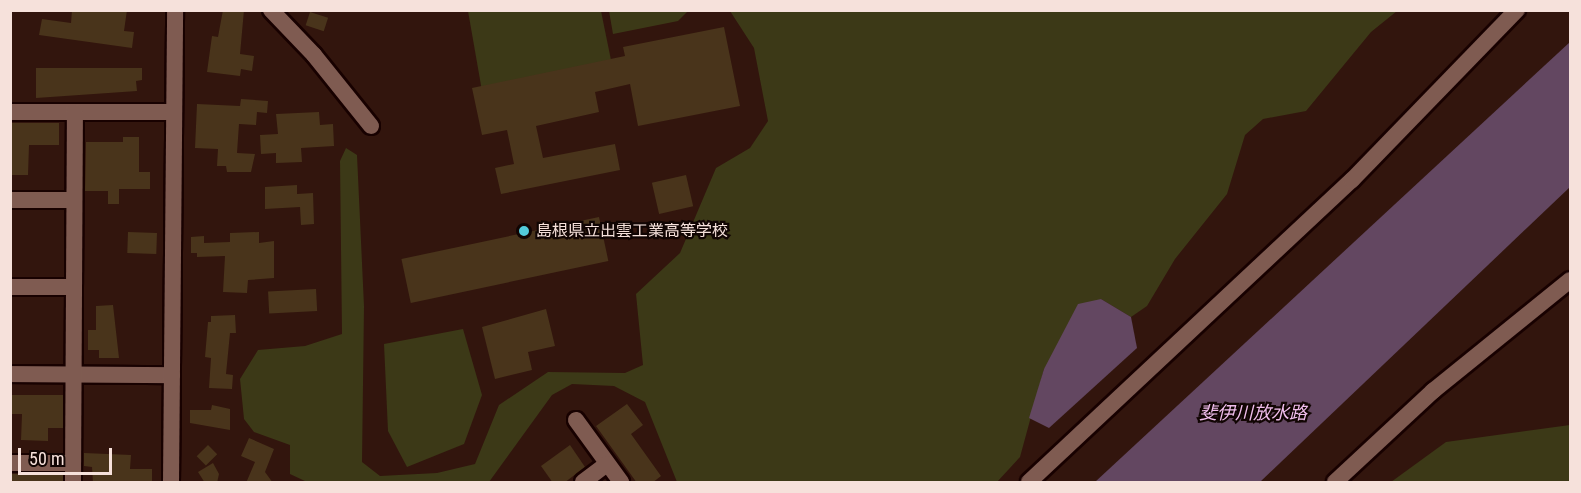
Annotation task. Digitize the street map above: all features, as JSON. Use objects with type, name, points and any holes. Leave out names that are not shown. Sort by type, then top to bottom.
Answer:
[{"type":"street","points":[[172,482],[172,112],[175,10]]},
{"type":"street","points":[[271,10],[314,55],[371,126]]},
{"type":"street","points":[[1029,483],[1352,180],[1517,10]]},
{"type":"street","points":[[10,112],[172,112]]},
{"type":"street","points":[[73,483],[75,112]]},
{"type":"street","points":[[10,200],[74,200]]},
{"type":"street","points":[[1335,483],[1433,391],[1570,280]]},
{"type":"street","points":[[10,286],[74,287]]},
{"type":"street","points":[[10,374],[172,375]]},
{"type":"street","points":[[576,420],[621,483]]},
{"type":"street","points":[[10,463],[73,463]]},
{"type":"street","points":[[583,483],[607,464]]},
{"type":"shaded area","points":[[609,10],[688,11],[678,21],[613,34]]},
{"type":"shaded area","points":[[468,11],[601,11],[612,65],[482,91]]},
{"type":"shaded area","points":[[730,11],[1397,11],[1371,32],[1306,111],[1263,119],[1245,135],[1227,194],[1175,259],[1147,306],[1131,317],[1101,299],[1044,369],[1020,457],[997,482],[677,482],[645,402],[614,386],[572,384],[552,395],[489,482],[307,482],[290,474],[290,445],[254,432],[244,419],[240,379],[258,350],[305,346],[342,334],[340,161],[346,148],[357,155],[364,306],[362,462],[380,476],[437,473],[475,464],[499,405],[548,372],[625,373],[643,365],[636,294],[680,253],[716,168],[750,148],[768,121],[754,48]]},
{"type":"shaded area","points":[[463,329],[482,395],[464,444],[407,467],[388,431],[384,344]]},
{"type":"shaded area","points":[[1570,425],[1570,482],[1391,482],[1446,442]]},
{"type":"water","name":"斐伊川放水路","points":[[1570,42],[1570,187],[1260,482],[1095,482]]},
{"type":"water","points":[[1101,299],[1131,317],[1137,348],[1049,428],[1029,418],[1044,369],[1078,304]]},
{"type":"building","points":[[72,10],[127,10],[124,31],[134,32],[132,48],[39,35],[42,19],[71,23]]},
{"type":"building","points":[[223,10],[244,10],[240,54],[254,56],[252,71],[241,69],[240,76],[207,72],[212,36],[218,37]]},
{"type":"building","points":[[310,12],[328,18],[324,31],[306,25]]},
{"type":"building","points":[[724,27],[740,106],[638,126],[630,84],[595,92],[599,112],[536,126],[543,158],[615,144],[620,170],[501,194],[495,168],[514,164],[507,130],[482,135],[472,88],[625,56],[623,47]]},
{"type":"building","points":[[36,68],[142,68],[142,80],[136,81],[137,91],[36,98]]},
{"type":"building","points":[[241,99],[268,101],[267,113],[257,112],[256,125],[239,124],[237,153],[255,154],[251,172],[227,172],[226,166],[217,166],[218,149],[195,148],[197,104],[240,106]]},
{"type":"building","points":[[319,112],[320,125],[333,124],[334,146],[301,148],[302,162],[276,163],[276,153],[261,154],[260,135],[278,134],[276,114]]},
{"type":"building","points":[[10,123],[59,123],[59,145],[29,145],[28,175],[10,175]]},
{"type":"building","points":[[123,137],[139,137],[139,172],[150,172],[150,189],[119,189],[119,204],[108,204],[108,191],[85,191],[86,142],[123,142]]},
{"type":"building","points":[[686,175],[693,206],[659,214],[652,183]]},
{"type":"building","points":[[297,185],[297,194],[313,193],[314,224],[301,225],[300,207],[265,209],[265,187]]},
{"type":"building","points":[[599,217],[608,261],[411,303],[401,259]]},
{"type":"building","points":[[128,232],[157,233],[156,254],[127,253]]},
{"type":"building","points":[[259,232],[259,243],[274,241],[274,278],[248,280],[247,293],[223,292],[225,256],[197,257],[197,253],[191,253],[191,237],[204,236],[204,243],[230,242],[230,233]]},
{"type":"building","points":[[316,289],[317,311],[269,313],[268,292]]},
{"type":"building","points":[[113,305],[119,358],[99,358],[99,350],[88,350],[88,330],[96,330],[96,306]]},
{"type":"building","points":[[546,309],[555,346],[528,352],[532,370],[495,379],[482,327]]},
{"type":"building","points":[[235,315],[236,333],[230,333],[226,374],[233,375],[232,389],[209,388],[211,358],[205,357],[208,322],[211,322],[211,316]]},
{"type":"building","points":[[10,395],[63,395],[63,428],[48,428],[48,441],[21,440],[22,414],[10,414]]},
{"type":"building","points":[[627,404],[643,425],[631,434],[661,476],[652,483],[637,483],[596,426]]},
{"type":"building","points":[[212,405],[230,409],[230,430],[190,423],[190,410],[211,410]]},
{"type":"building","points":[[249,438],[274,449],[265,472],[273,483],[246,483],[255,462],[241,456]]},
{"type":"building","points":[[208,445],[217,454],[206,466],[197,456]]},
{"type":"building","points":[[570,445],[585,467],[564,483],[553,483],[541,466]]},
{"type":"building","points":[[84,453],[131,455],[130,469],[152,469],[152,483],[93,483],[92,467],[84,466]]},
{"type":"building","points":[[213,463],[219,474],[217,483],[205,483],[198,472]]},
{"type":"building","points":[[10,474],[63,474],[63,482],[10,482]]},
{"type":"place","name":"島根県立出雲工業高等学校","points":[[524,231]]}]
